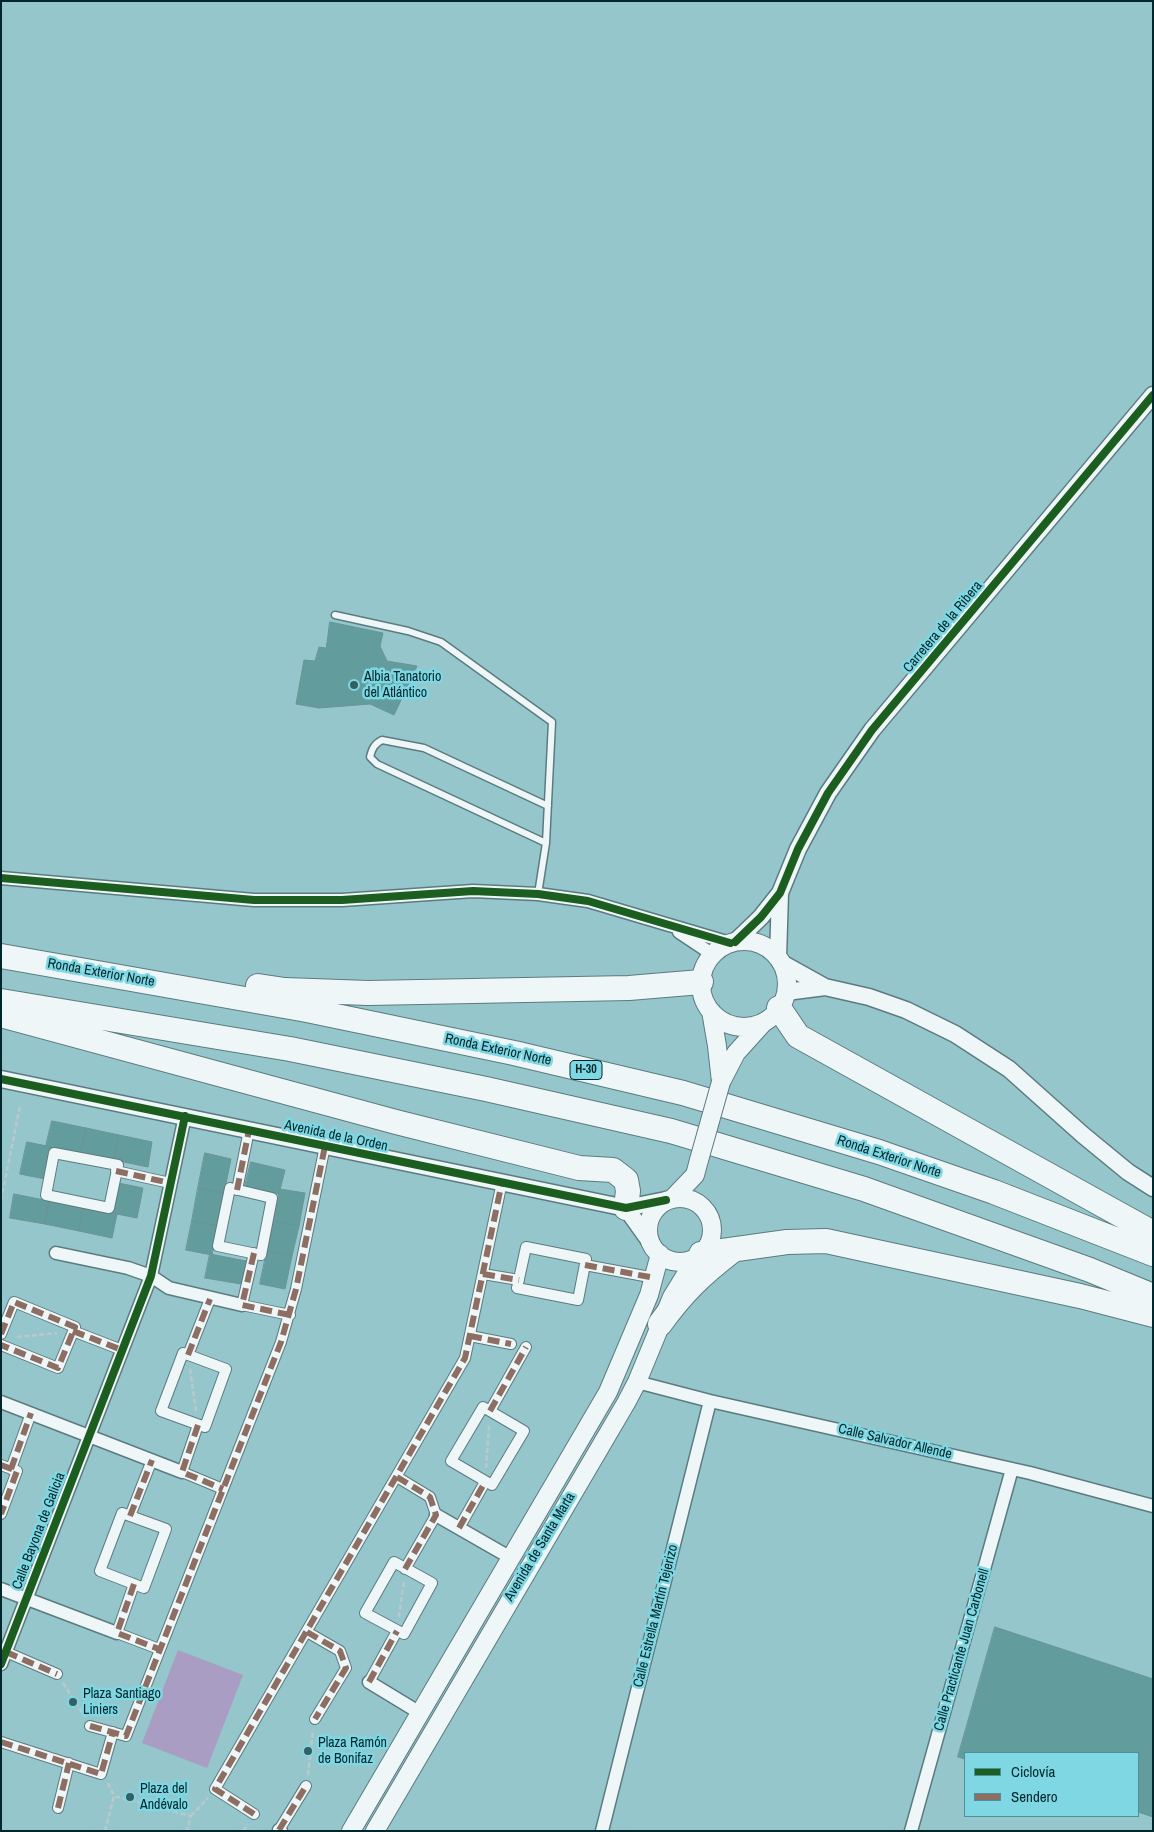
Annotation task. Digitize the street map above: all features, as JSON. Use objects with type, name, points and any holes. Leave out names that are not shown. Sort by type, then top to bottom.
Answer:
[{"type":"highway","name":"Ronda Exterior Norte","points":[[1,956],[316,1012],[514,1053],[683,1093],[878,1152],[994,1192],[1153,1254]]},
{"type":"highway","points":[[40,962],[193,976],[286,990],[368,994],[629,988],[701,982]]},
{"type":"highway","points":[[1,1001],[290,1049],[486,1089],[671,1131],[864,1190],[1090,1270],[1153,1296]]},
{"type":"highway","points":[[776,1007],[798,1036],[1153,1233]]},
{"type":"highway","points":[[1,1015],[396,1122],[579,1168],[613,1170],[626,1180],[628,1191],[626,1208]]},
{"type":"highway","points":[[698,1256],[787,1242],[826,1242],[1080,1296],[1153,1315]]},
{"type":"highway","points":[[660,1324],[680,1297],[703,1273],[733,1250]]},
{"type":"main road","points":[[701,1205],[697,1167],[720,1082],[736,1053],[776,1007],[787,980],[779,960],[770,950],[759,944],[747,941],[733,943],[722,946],[712,954],[702,972],[701,982],[705,1003],[711,1012],[722,1021],[736,1026],[750,1026],[776,1007]]},
{"type":"main road","points":[[711,1012],[717,1046],[720,1082]]},
{"type":"main road","points":[[669,1200],[697,1167]]},
{"type":"main road","points":[[677,1198],[689,1199],[701,1205],[709,1216],[712,1230],[709,1243],[698,1256],[683,1262],[671,1260],[655,1249],[648,1230],[650,1217],[657,1207],[677,1198]]},
{"type":"main road","name":"Avenida de Santa Marta","points":[[351,1831],[608,1392],[630,1343],[654,1278],[655,1249]]},
{"type":"main road","name":"Avenida de Santa Marta","points":[[375,1831],[637,1382],[672,1297],[698,1256]]},
{"type":"street","name":"Carretera de la Ribera","points":[[780,893],[798,849],[828,792],[872,730],[1153,395]]},
{"type":"street","points":[[1,878],[254,900],[342,900],[474,891],[538,894],[588,902],[733,943],[761,917],[780,893]]},
{"type":"street","points":[[780,893],[779,960],[825,987],[869,997],[906,1010],[955,1034],[1009,1069],[1083,1135],[1128,1172],[1153,1188]]},
{"type":"street","points":[[671,926],[712,954]]},
{"type":"street","points":[[776,1007],[825,987]]},
{"type":"street","name":"Avenida de la Orden","points":[[1,1079],[626,1208],[669,1200]]},
{"type":"street","name":"Calle Bayona de Galicia","points":[[4,1658],[151,1276],[185,1116]]},
{"type":"street","points":[[237,1190],[249,1130]]},
{"type":"street","points":[[90,1726],[126,1736],[281,1342],[290,1315],[326,1146]]},
{"type":"street","points":[[54,1153],[118,1165],[116,1171],[109,1208],[46,1195],[54,1153]]},
{"type":"street","points":[[116,1171],[170,1183]]},
{"type":"street","points":[[254,1814],[215,1789],[465,1358],[502,1182]]},
{"type":"street","points":[[230,1188],[237,1190],[272,1198],[261,1254],[218,1246],[230,1188]]},
{"type":"street","points":[[626,1208],[655,1249]]},
{"type":"street","points":[[526,1247],[586,1259],[585,1265],[578,1300],[518,1288],[526,1247]]},
{"type":"street","points":[[56,1253],[128,1268],[151,1276],[169,1288],[210,1299],[290,1315]]},
{"type":"street","points":[[242,1305],[254,1253]]},
{"type":"street","points":[[585,1265],[654,1278]]},
{"type":"street","points":[[483,1274],[519,1280]]},
{"type":"street","points":[[188,1354],[210,1299]]},
{"type":"street","points":[[1,1345],[58,1368],[75,1327],[14,1302],[6,1336]]},
{"type":"street","points":[[73,1331],[122,1350]]},
{"type":"street","points":[[470,1336],[511,1344]]},
{"type":"street","points":[[490,1410],[526,1347]]},
{"type":"street","points":[[183,1353],[188,1354],[226,1369],[205,1427],[161,1411],[183,1353]]},
{"type":"street","name":"Calle Salvador Allende","points":[[637,1382],[1012,1469],[1153,1506]]},
{"type":"street","name":"Calle Estrella Martín Tejerizo","points":[[602,1831],[710,1400]]},
{"type":"street","points":[[1,1402],[223,1489]]},
{"type":"street","points":[[483,1407],[490,1410],[524,1431],[492,1485],[451,1461],[483,1407]]},
{"type":"street","points":[[1,1514],[17,1471],[6,1467],[31,1413]]},
{"type":"street","points":[[182,1472],[198,1425]]},
{"type":"street","points":[[130,1516],[152,1460]]},
{"type":"street","name":"Calle Practicante Juan Carbonell","points":[[911,1831],[1012,1469]]},
{"type":"street","points":[[397,1477],[430,1497],[436,1515],[511,1558]]},
{"type":"street","points":[[459,1528],[485,1482]]},
{"type":"street","points":[[122,1513],[130,1516],[166,1529],[144,1588],[100,1571],[122,1513]]},
{"type":"street","points":[[405,1569],[436,1515]]},
{"type":"street","points":[[394,1562],[405,1569],[432,1584],[404,1634],[365,1613],[394,1562]]},
{"type":"street","points":[[134,1584],[117,1633],[159,1649]]},
{"type":"street","name":"Calle Bayona de Galicia","points":[[1,1589],[117,1633]]},
{"type":"street","points":[[397,1631],[369,1682],[420,1713]]},
{"type":"street","points":[[307,1632],[340,1651],[346,1668],[315,1719]]},
{"type":"street","points":[[4,1658],[57,1674]]},
{"type":"street","points":[[1,1742],[101,1774],[113,1732]]},
{"type":"street","points":[[58,1808],[69,1763]]},
{"type":"street","points":[[280,1830],[306,1786]]},
{"type":"lane","points":[[335,615],[408,631],[441,642],[552,722],[546,843],[538,894]]},
{"type":"lane","points":[[546,843],[377,764],[370,758],[372,750],[376,743],[382,740],[424,748],[548,806]]},
{"type":"path","points":[[1,1200],[20,1106]]},
{"type":"path","points":[[6,1336],[73,1331]]},
{"type":"path","points":[[188,1354],[198,1425]]},
{"type":"path","points":[[485,1482],[490,1410]]},
{"type":"path","points":[[397,1631],[405,1569]]},
{"type":"path","points":[[57,1674],[90,1726]]},
{"type":"path","points":[[306,1786],[315,1719]]},
{"type":"path","points":[[105,1831],[114,1796],[109,1786]]},
{"type":"path","points":[[114,1796],[191,1816]]},
{"type":"path","points":[[187,1831],[191,1816],[199,1808]]},
{"type":"shaded area","points":[[178,1650],[243,1675],[207,1768],[142,1743]]},
{"type":"building","name":"Albia Tanatorio del Atlántico","points":[[330,622],[383,633],[380,646],[387,661],[417,666],[394,715],[370,704],[319,708],[296,704],[304,660],[315,661],[319,647],[326,648]]},
{"type":"building","points":[[52,1121],[86,1128],[81,1153],[46,1146]]},
{"type":"building","points":[[86,1128],[119,1135],[114,1160],[81,1153]]},
{"type":"building","points":[[119,1135],[152,1142],[148,1167],[114,1160]]},
{"type":"building","points":[[27,1142],[52,1147],[45,1179],[20,1174]]},
{"type":"building","points":[[205,1153],[231,1159],[224,1193],[198,1188]]},
{"type":"building","points":[[251,1162],[285,1170],[279,1194],[245,1186]]},
{"type":"building","points":[[118,1183],[143,1188],[137,1218],[112,1213]]},
{"type":"building","points":[[198,1188],[224,1193],[218,1226],[192,1221]]},
{"type":"building","points":[[280,1189],[305,1193],[299,1226],[274,1221]]},
{"type":"building","points":[[14,1194],[49,1201],[45,1224],[10,1218]]},
{"type":"building","points":[[49,1201],[83,1207],[79,1231],[45,1224]]},
{"type":"building","points":[[83,1207],[117,1214],[112,1238],[79,1231]]},
{"type":"building","points":[[192,1221],[218,1226],[212,1255],[186,1250]]},
{"type":"building","points":[[274,1221],[299,1226],[292,1256],[267,1251]]},
{"type":"building","points":[[267,1251],[292,1256],[285,1289],[260,1284]]},
{"type":"building","points":[[210,1254],[246,1261],[241,1284],[205,1278]]},
{"type":"building","points":[[995,1627],[1153,1679],[1153,1817],[1139,1812],[1139,1752],[964,1752],[964,1759],[958,1757]]},
{"type":"marked path","points":[[237,1190],[249,1130]]},
{"type":"marked path","points":[[90,1726],[126,1736],[281,1342],[296,1289],[325,1146]]},
{"type":"marked path","points":[[116,1171],[170,1183]]},
{"type":"marked path","points":[[254,1814],[215,1789],[465,1358],[502,1182]]},
{"type":"marked path","points":[[254,1253],[242,1305],[290,1315]]},
{"type":"marked path","points":[[585,1265],[655,1278]]},
{"type":"marked path","points":[[483,1274],[519,1280]]},
{"type":"marked path","points":[[188,1355],[210,1299]]},
{"type":"marked path","points":[[1,1334],[14,1302],[75,1327],[58,1368],[1,1345]]},
{"type":"marked path","points":[[73,1331],[122,1350]]},
{"type":"marked path","points":[[470,1336],[511,1344]]},
{"type":"marked path","points":[[490,1411],[526,1347]]},
{"type":"marked path","points":[[11,1469],[31,1413]]},
{"type":"marked path","points":[[198,1425],[182,1472],[223,1489]]},
{"type":"marked path","points":[[130,1516],[152,1460]]},
{"type":"marked path","points":[[1,1465],[17,1471],[1,1514]]},
{"type":"marked path","points":[[397,1477],[430,1497],[436,1515],[405,1569]]},
{"type":"marked path","points":[[459,1528],[485,1482]]},
{"type":"marked path","points":[[134,1584],[117,1633],[159,1649]]},
{"type":"marked path","points":[[369,1682],[397,1631]]},
{"type":"marked path","points":[[307,1632],[340,1651],[346,1668],[315,1719]]},
{"type":"marked path","points":[[6,1652],[57,1674]]},
{"type":"marked path","points":[[1,1742],[101,1774],[113,1732]]},
{"type":"marked path","points":[[58,1808],[69,1763]]},
{"type":"marked path","points":[[279,1830],[306,1786]]},
{"type":"cycle path","points":[[735,942],[761,917],[780,893],[798,849],[828,793],[872,730],[1153,395]]},
{"type":"cycle path","points":[[1,878],[254,900],[342,900],[473,891],[538,894],[588,901],[730,943]]},
{"type":"cycle path","points":[[1,1079],[626,1208],[666,1200]]},
{"type":"cycle path","points":[[1,1664],[151,1276],[185,1116]]},
{"type":"place","name":"Albia Tanatorio del Atlántico","points":[[354,685]]},
{"type":"place","name":"Plaza Santiago Liniers","points":[[73,1702]]},
{"type":"place","name":"Plaza Ramón de Bonifaz","points":[[308,1751]]},
{"type":"place","name":"Plaza del Andévalo","points":[[130,1797]]}]
